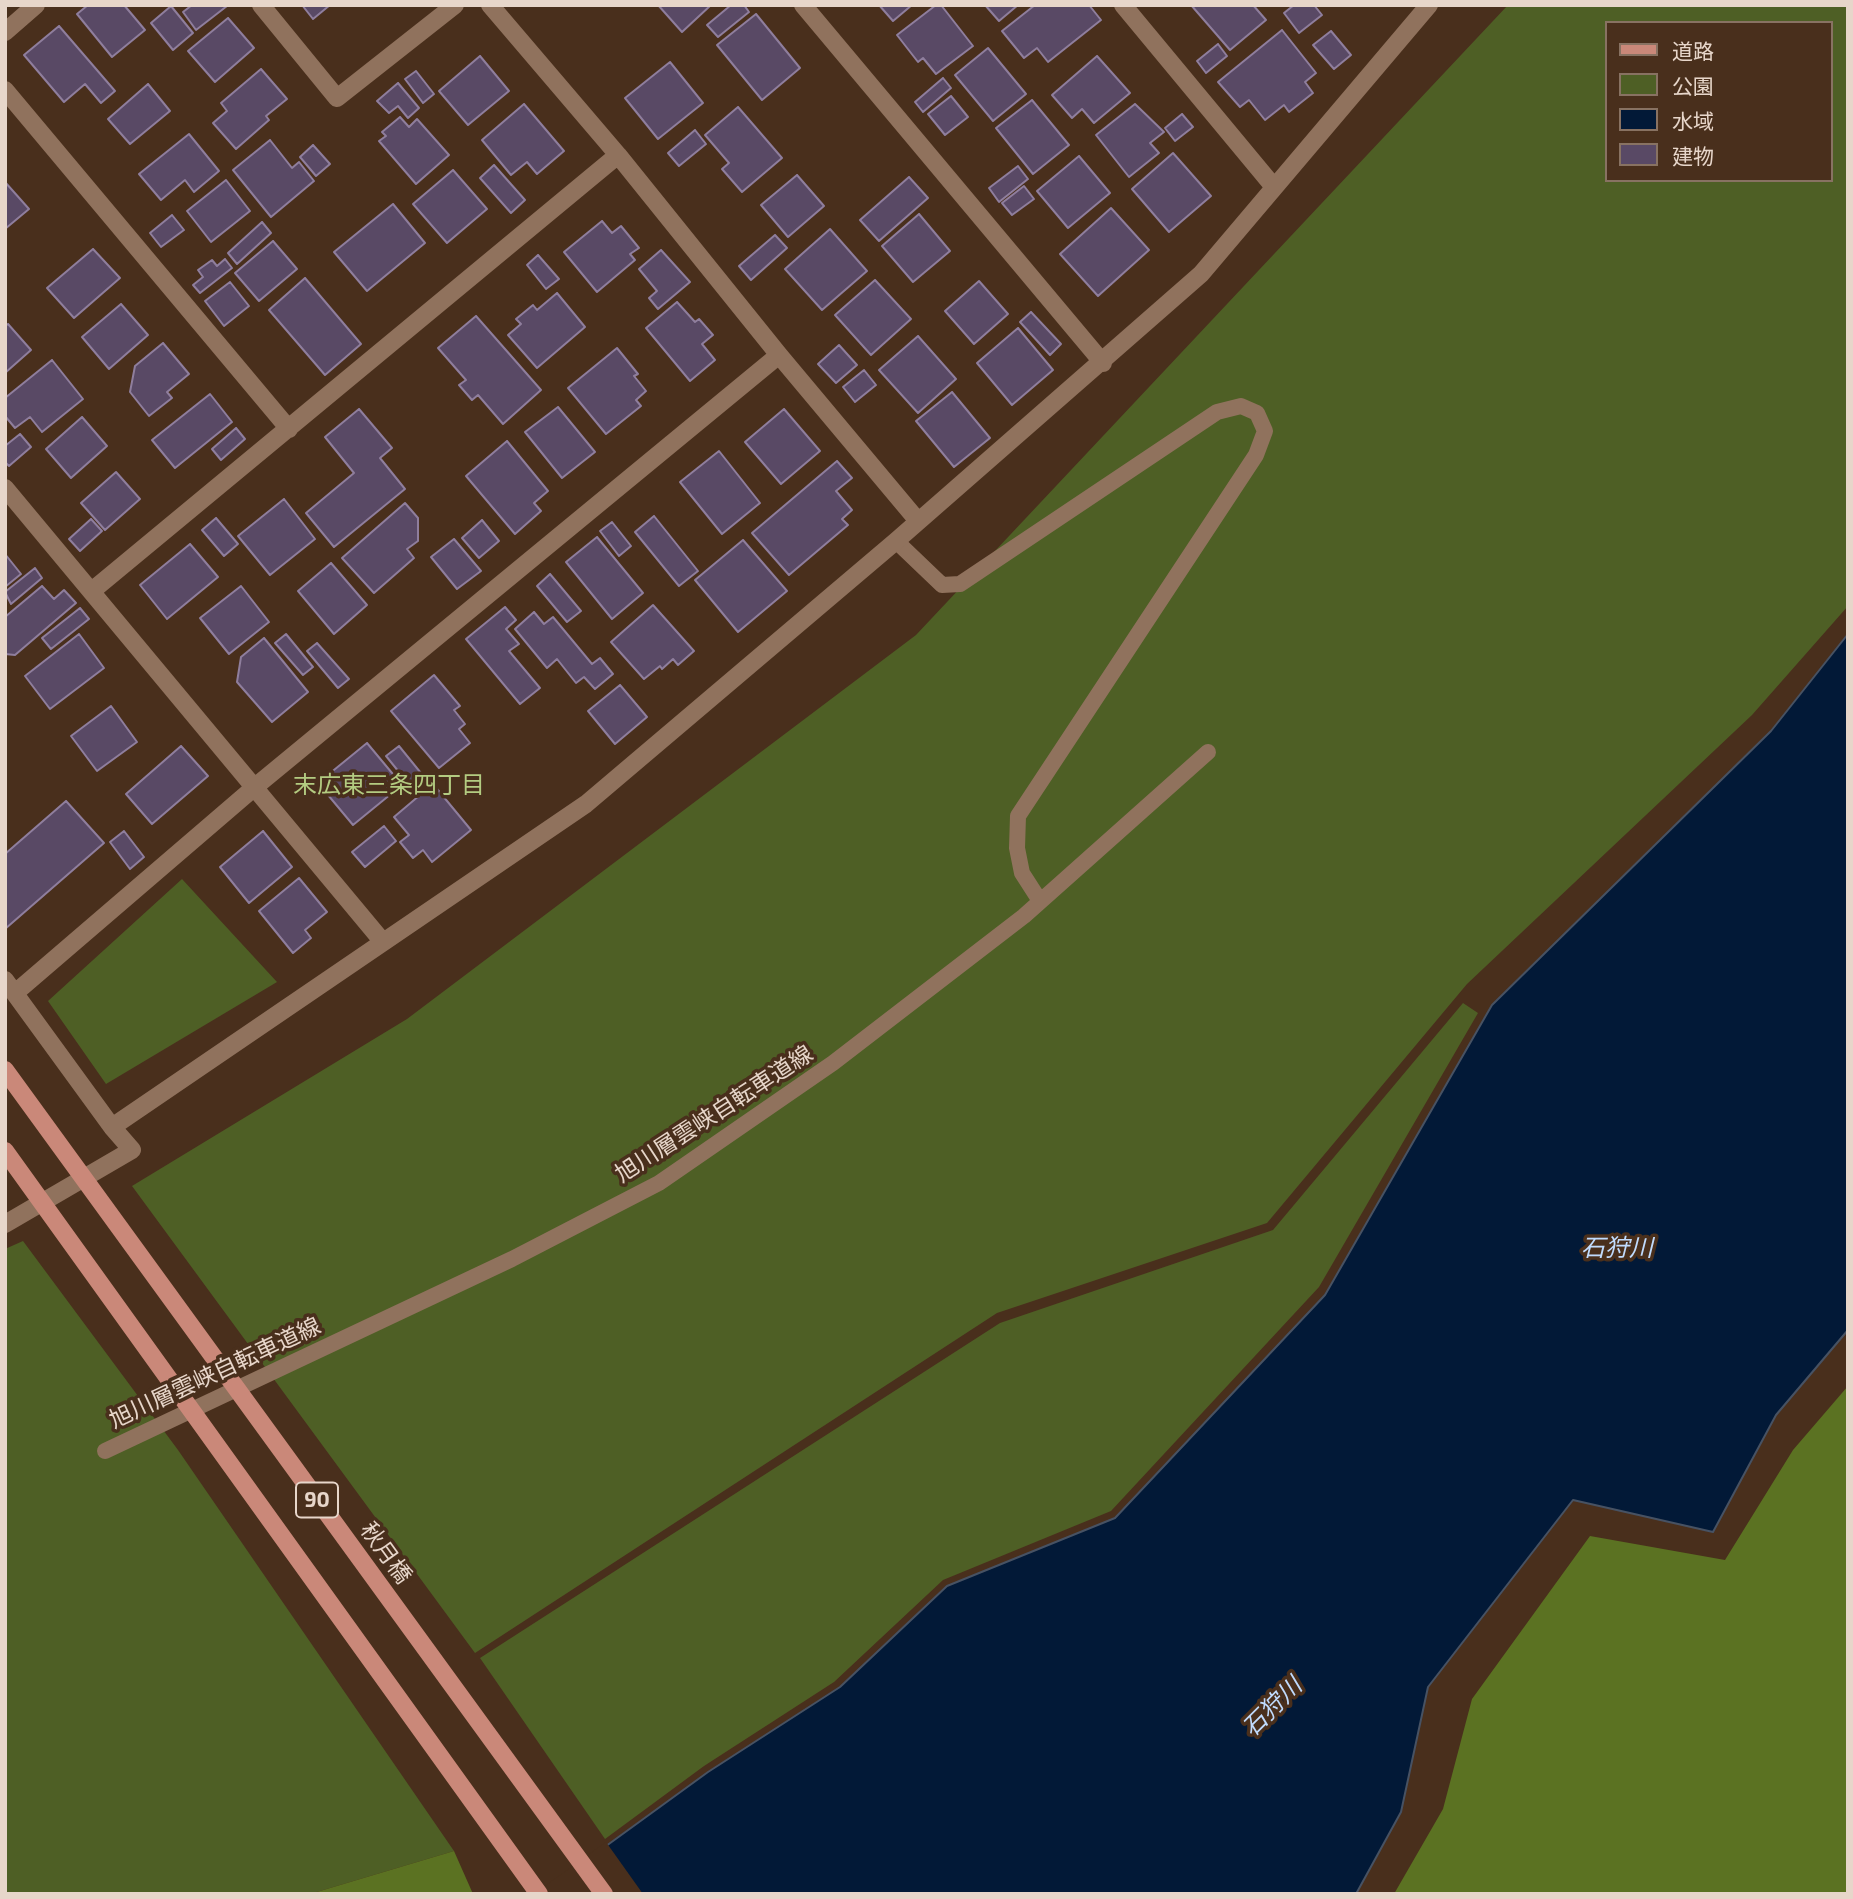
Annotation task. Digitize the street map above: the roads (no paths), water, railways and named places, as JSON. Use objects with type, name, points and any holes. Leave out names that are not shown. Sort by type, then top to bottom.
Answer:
[{"type":"main road","name":"秋月橋","points":[[5,1070],[604,1894]]},
{"type":"main road","name":"90","points":[[5,1151],[539,1894]]},
{"type":"street","points":[[5,32],[36,5]]},
{"type":"street","points":[[261,5],[337,98],[455,5]]},
{"type":"street","points":[[490,5],[618,155],[779,355],[919,521]]},
{"type":"street","points":[[803,5],[1103,362]]},
{"type":"street","points":[[1123,5],[1274,187]]},
{"type":"street","points":[[112,1127],[586,804],[896,541],[1202,274],[1429,5]]},
{"type":"street","points":[[5,90],[289,429]]},
{"type":"street","points":[[93,590],[618,155]]},
{"type":"street","points":[[5,1224],[132,1150],[112,1127],[10,986],[779,355]]},
{"type":"street","points":[[5,488],[93,590],[383,942]]},
{"type":"lane","points":[[896,541],[942,585],[960,584],[1217,412],[1241,406],[1257,414],[1265,431],[1256,455],[1018,816],[1017,848],[1021,873],[1040,901]]},
{"type":"lane","name":"旭川層雲峡自転車道線","points":[[105,1451],[512,1259],[659,1183],[833,1063],[1040,901],[1209,752]]},
{"type":"water","name":"石狩川","points":[[1848,634],[1848,1330],[1776,1415],[1713,1532],[1573,1500],[1428,1687],[1401,1812],[1356,1894],[540,1894],[708,1772],[840,1687],[947,1586],[1115,1518],[1325,1295],[1492,1005],[1771,731]]},
{"type":"district","name":"末広東三条四丁目","points":[[389,785]]}]
